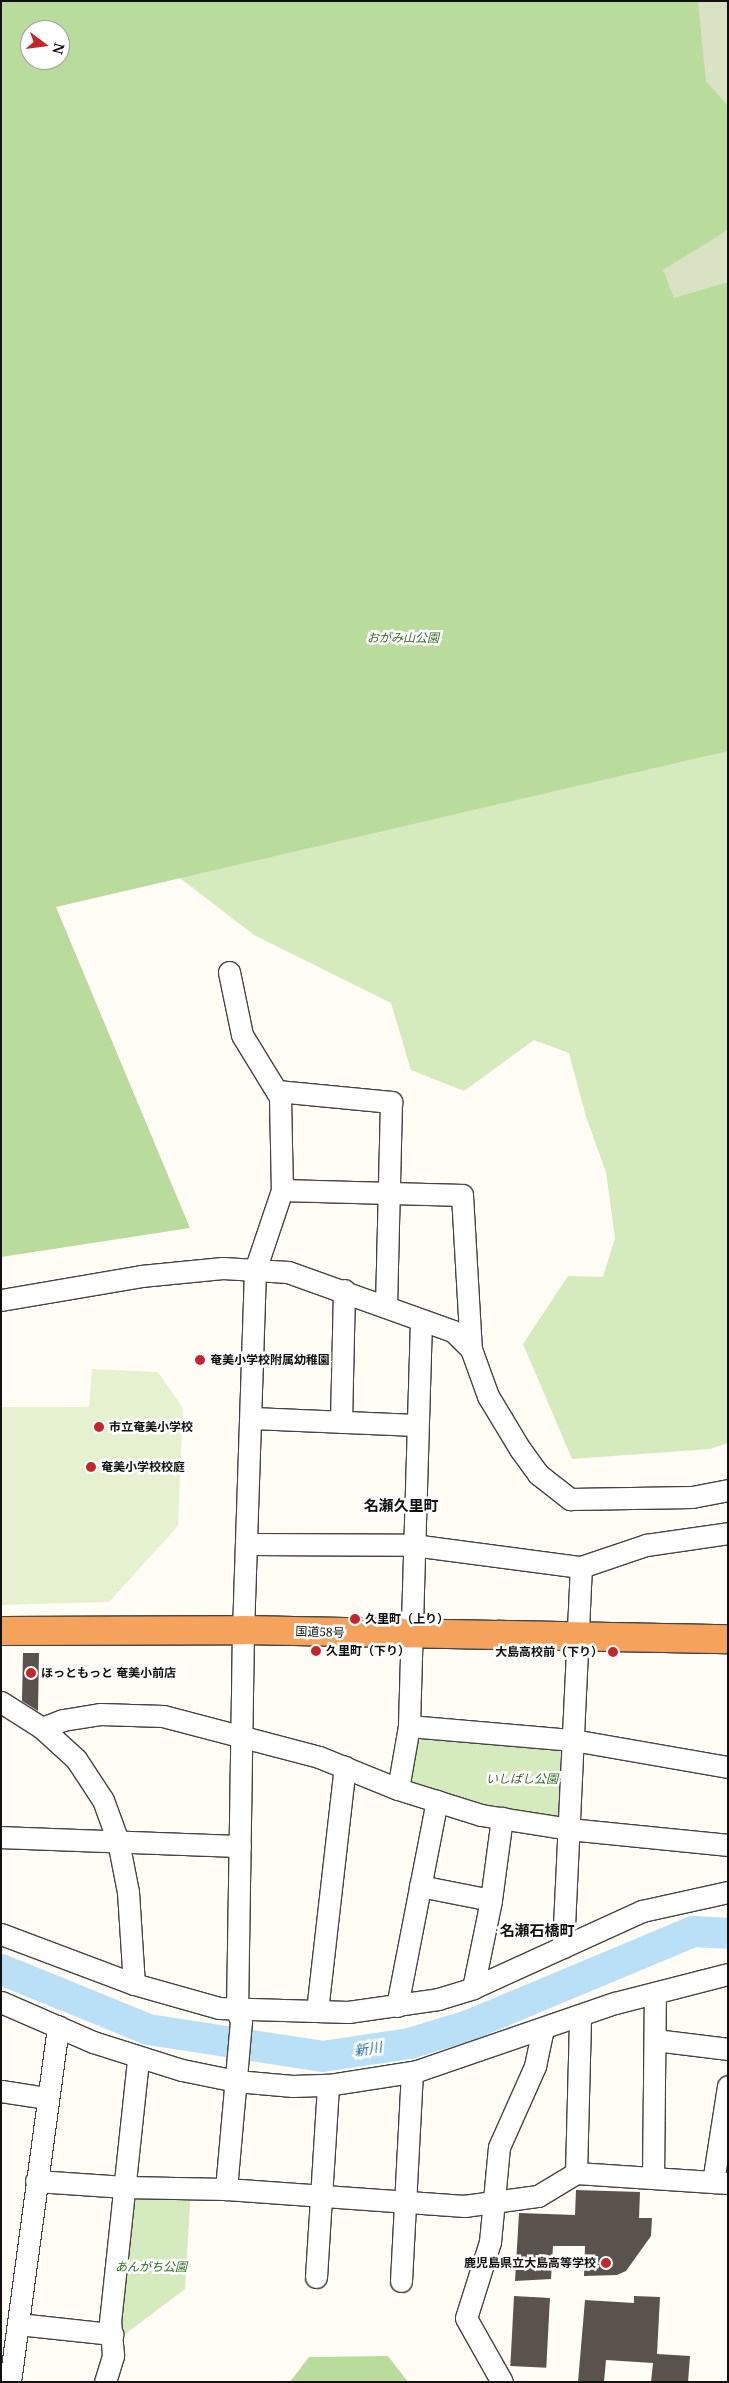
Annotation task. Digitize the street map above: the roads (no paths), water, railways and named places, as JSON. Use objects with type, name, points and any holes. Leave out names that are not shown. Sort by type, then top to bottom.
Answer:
[{"type":"highway","name":"国道58号","points":[[1,1631],[243,1630],[410,1635],[728,1639]]},
{"type":"street","points":[[226,2189],[236,2076],[239,2016],[243,1630],[248,1544],[255,1270],[282,1190],[280,1097],[242,1035],[229,972]]},
{"type":"street","points":[[277,1091],[391,1102],[387,1192],[386,1306]]},
{"type":"street","points":[[282,1190],[462,1195],[471,1349],[488,1396],[520,1449],[538,1474],[570,1499],[692,1497],[728,1490]]},
{"type":"street","points":[[1,1300],[141,1276],[223,1268],[288,1272],[344,1290],[454,1331],[471,1349]]},
{"type":"street","points":[[341,1422],[344,1290]]},
{"type":"street","points":[[398,1788],[409,1726],[410,1635],[421,1320]]},
{"type":"street","points":[[251,1418],[417,1425]]},
{"type":"street","points":[[248,1544],[413,1545],[581,1567],[646,1545],[728,1533]]},
{"type":"street","points":[[563,1948],[581,1567]]},
{"type":"street","points":[[1,1702],[42,1728],[76,1759],[103,1800],[118,1841],[128,1892],[134,1984]]},
{"type":"street","points":[[42,1728],[63,1720],[124,1713],[163,1716],[243,1735],[346,1768],[437,1801],[502,1818],[569,1829],[728,1845]]},
{"type":"street","points":[[409,1726],[573,1740],[728,1768]]},
{"type":"street","points":[[317,2011],[346,1768]]},
{"type":"street","points":[[397,2006],[437,1801]]},
{"type":"street","points":[[473,1988],[491,1900],[502,1818]]},
{"type":"street","points":[[1,1837],[240,1846]]},
{"type":"street","points":[[420,1886],[491,1900]]},
{"type":"street","points":[[1,1934],[134,1984],[239,2016],[317,2011],[348,2012],[438,1999],[473,1988],[642,1911],[728,1892]]},
{"type":"street","points":[[1,2002],[138,2058],[293,2086],[328,2085],[412,2072],[580,2015],[728,1974]]},
{"type":"street","points":[[653,2178],[655,1993]]},
{"type":"street","points":[[576,2173],[580,2015]]},
{"type":"street","points":[[10,2382],[58,2026]]},
{"type":"street","points":[[502,2382],[466,2318],[490,2242],[500,2147],[535,2066],[543,2028]]},
{"type":"street","points":[[654,2040],[728,2048]]},
{"type":"street","points":[[105,2382],[113,2355],[111,2328],[138,2058]]},
{"type":"street","points":[[401,2281],[412,2072]]},
{"type":"street","points":[[316,2277],[328,2085]]},
{"type":"street","points":[[36,2181],[125,2187],[226,2189],[322,2198],[495,2204],[538,2196],[576,2173],[720,2183],[728,2086]]},
{"type":"street","points":[[1,2090],[47,2098]]},
{"type":"street","points":[[18,2324],[111,2328]]},
{"type":"street","points":[[111,2328],[128,2351],[120,2382]]},
{"type":"waterway","name":"新川","points":[[1,1969],[148,2029],[322,2056],[409,2043],[468,2025],[693,1931],[728,1933]]},
{"type":"place","name":"奄美小学校附属幼稚園","points":[[200,1360]]},
{"type":"place","name":"市立奄美小学校","points":[[99,1427]]},
{"type":"place","name":"奄美小学校校庭","points":[[91,1467]]},
{"type":"place","name":"久里町（上り）","points":[[355,1619]]},
{"type":"place","name":"久里町（下り）","points":[[316,1651]]},
{"type":"place","name":"大島高校前（下り）","points":[[613,1652]]},
{"type":"place","name":"ほっともっと 奄美小前店","points":[[31,1673]]},
{"type":"place","name":"鹿児島県立大島高等学校","points":[[606,2263]]},
{"type":"district","name":"名瀬久里町","points":[[401,1506]]},
{"type":"district","name":"名瀬石橋町","points":[[537,1931]]},
{"type":"park label","name":"おがみ山公園","points":[[403,638]]},
{"type":"park label","name":"いしばし公園","points":[[522,1779]]},
{"type":"park label","name":"あんがち公園","points":[[151,2267]]}]
